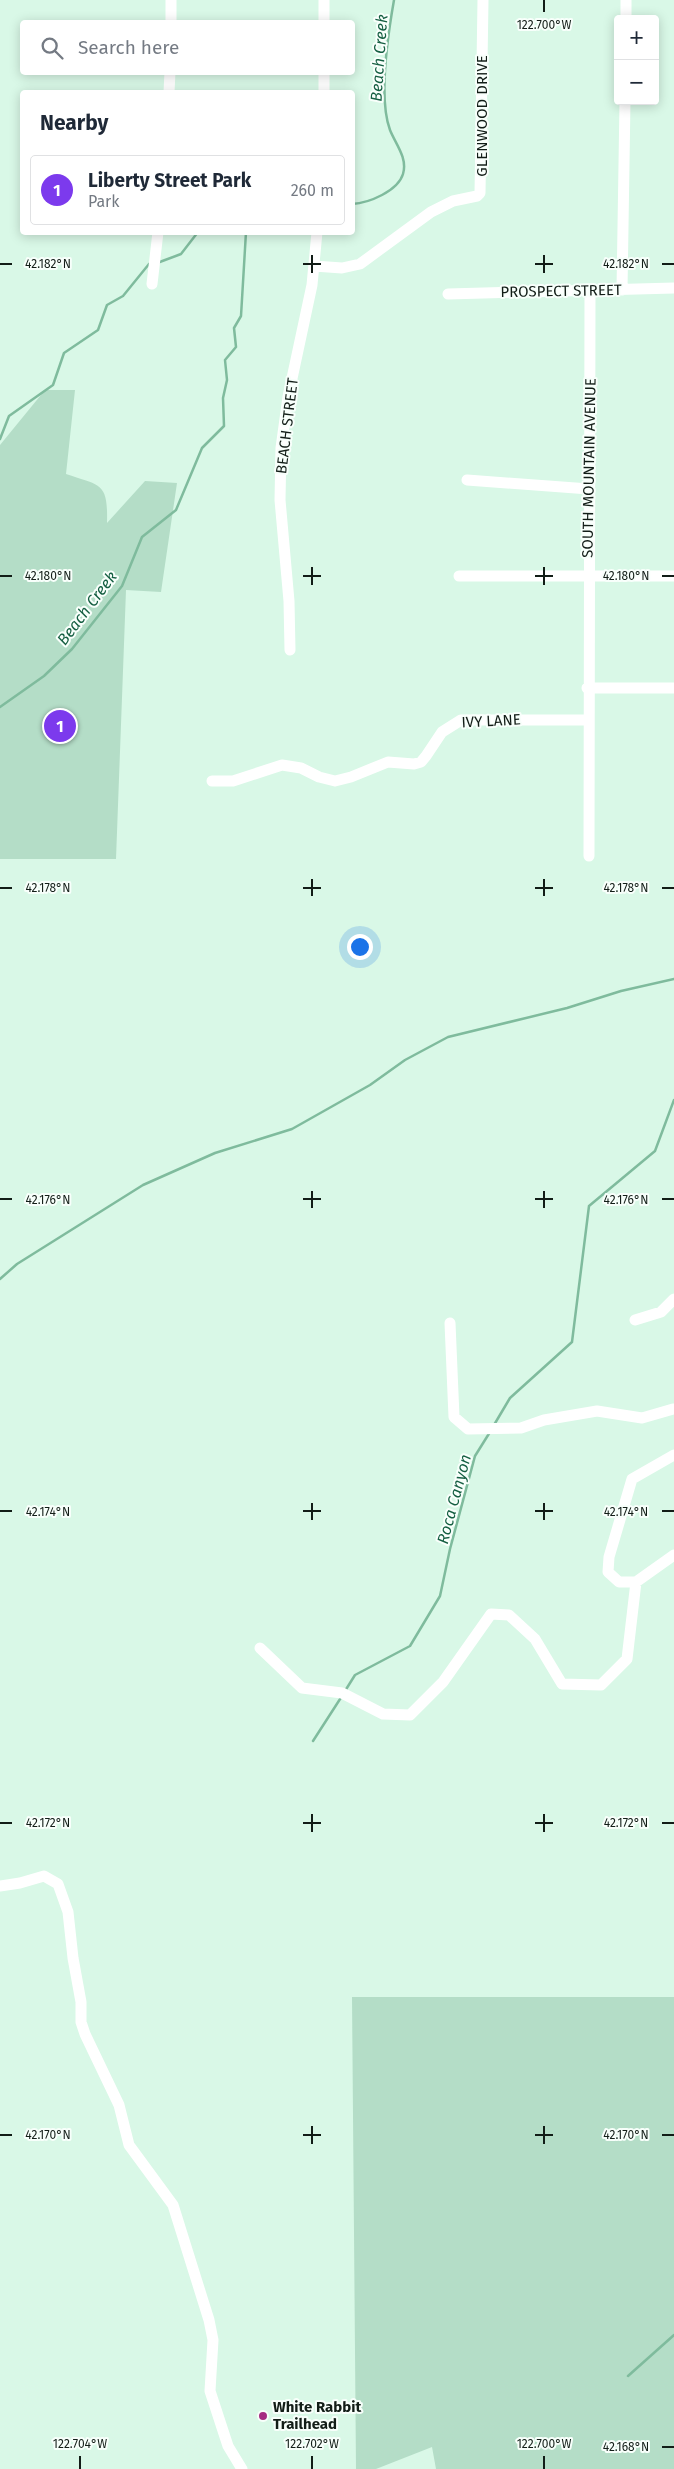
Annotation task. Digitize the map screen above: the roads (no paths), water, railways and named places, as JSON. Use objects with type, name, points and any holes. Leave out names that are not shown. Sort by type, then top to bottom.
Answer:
[{"type":"street","points":[[171,0],[171,20]]},
{"type":"street","points":[[324,0],[324,20]]},
{"type":"street","name":"GLENWOOD DRIVE","points":[[314,266],[342,268],[360,264],[431,212],[442,206],[480,193],[483,0]]},
{"type":"street","points":[[626,0],[626,15]]},
{"type":"street","points":[[169,90],[170,75]]},
{"type":"street","points":[[324,75],[324,90]]},
{"type":"street","points":[[622,290],[625,105]]},
{"type":"street","points":[[152,284],[158,235]]},
{"type":"street","name":"BEACH STREET","points":[[290,650],[289,601],[280,500],[281,448],[288,398],[312,285],[317,235]]},
{"type":"street","name":"PROSPECT STREET","points":[[448,294],[674,288]]},
{"type":"street","name":"SOUTH MOUNTAIN AVENUE","points":[[589,856],[590,291]]},
{"type":"street","points":[[467,480],[590,489]]},
{"type":"street","points":[[459,576],[674,576]]},
{"type":"street","points":[[588,688],[674,688]]},
{"type":"street","name":"IVY LANE","points":[[212,781],[247,777],[273,766],[282,765],[301,768],[319,777],[335,780],[351,777],[388,762],[414,764],[421,762],[442,732],[461,720],[588,720]]},
{"type":"street","points":[[635,1320],[660,1312],[674,1299]]},
{"type":"street","points":[[450,1323],[454,1417],[468,1428],[521,1428],[544,1420],[597,1411],[642,1418],[674,1409]]},
{"type":"street","points":[[674,1455],[632,1479],[609,1557],[608,1572],[619,1582],[636,1582],[674,1555]]},
{"type":"street","points":[[260,1648],[302,1688],[342,1693],[384,1714],[410,1715],[443,1682],[491,1614],[509,1614],[535,1639],[562,1684],[601,1685],[626,1659],[636,1582]]},
{"type":"street","points":[[0,1886],[20,1883],[44,1876],[58,1884],[63,1896],[68,1912],[73,1958],[82,2002],[81,2022],[119,2105],[129,2145],[173,2205],[209,2320],[213,2340],[210,2391],[228,2446],[242,2469]]},
{"type":"waterway","name":"Beach Creek","points":[[355,204],[374,199],[389,191],[403,174],[404,162],[386,117],[384,84],[394,0]]},
{"type":"waterway","points":[[157,263],[181,254],[196,235]]},
{"type":"waterway","name":"Beach Creek","points":[[0,707],[44,676],[72,649],[122,586],[142,537],[176,510],[202,448],[224,426],[223,398],[227,380],[225,360],[236,347],[234,328],[241,316],[246,235]]},
{"type":"waterway","points":[[0,439],[9,416],[53,385],[64,353],[98,330],[107,305],[123,296],[149,264],[152,263]]},
{"type":"waterway","points":[[0,1279],[17,1264],[143,1185],[215,1153],[292,1129],[370,1085],[405,1060],[448,1037],[567,1008],[621,991],[674,979]]},
{"type":"waterway","name":"Roca Canyon","points":[[494,1425],[510,1398],[572,1342],[589,1206],[655,1151],[674,1100]]},
{"type":"waterway","name":"Roca Canyon","points":[[345,1691],[355,1675],[410,1646],[440,1596],[450,1549],[475,1456],[490,1432]]},
{"type":"waterway","name":"Roca Canyon","points":[[313,1741],[342,1696]]},
{"type":"waterway","points":[[628,2376],[674,2335]]},
{"type":"place","name":"Liberty Street Park","points":[[60,726]]},
{"type":"place","name":"White Rabbit Trailhead","points":[[263,2416]]}]
